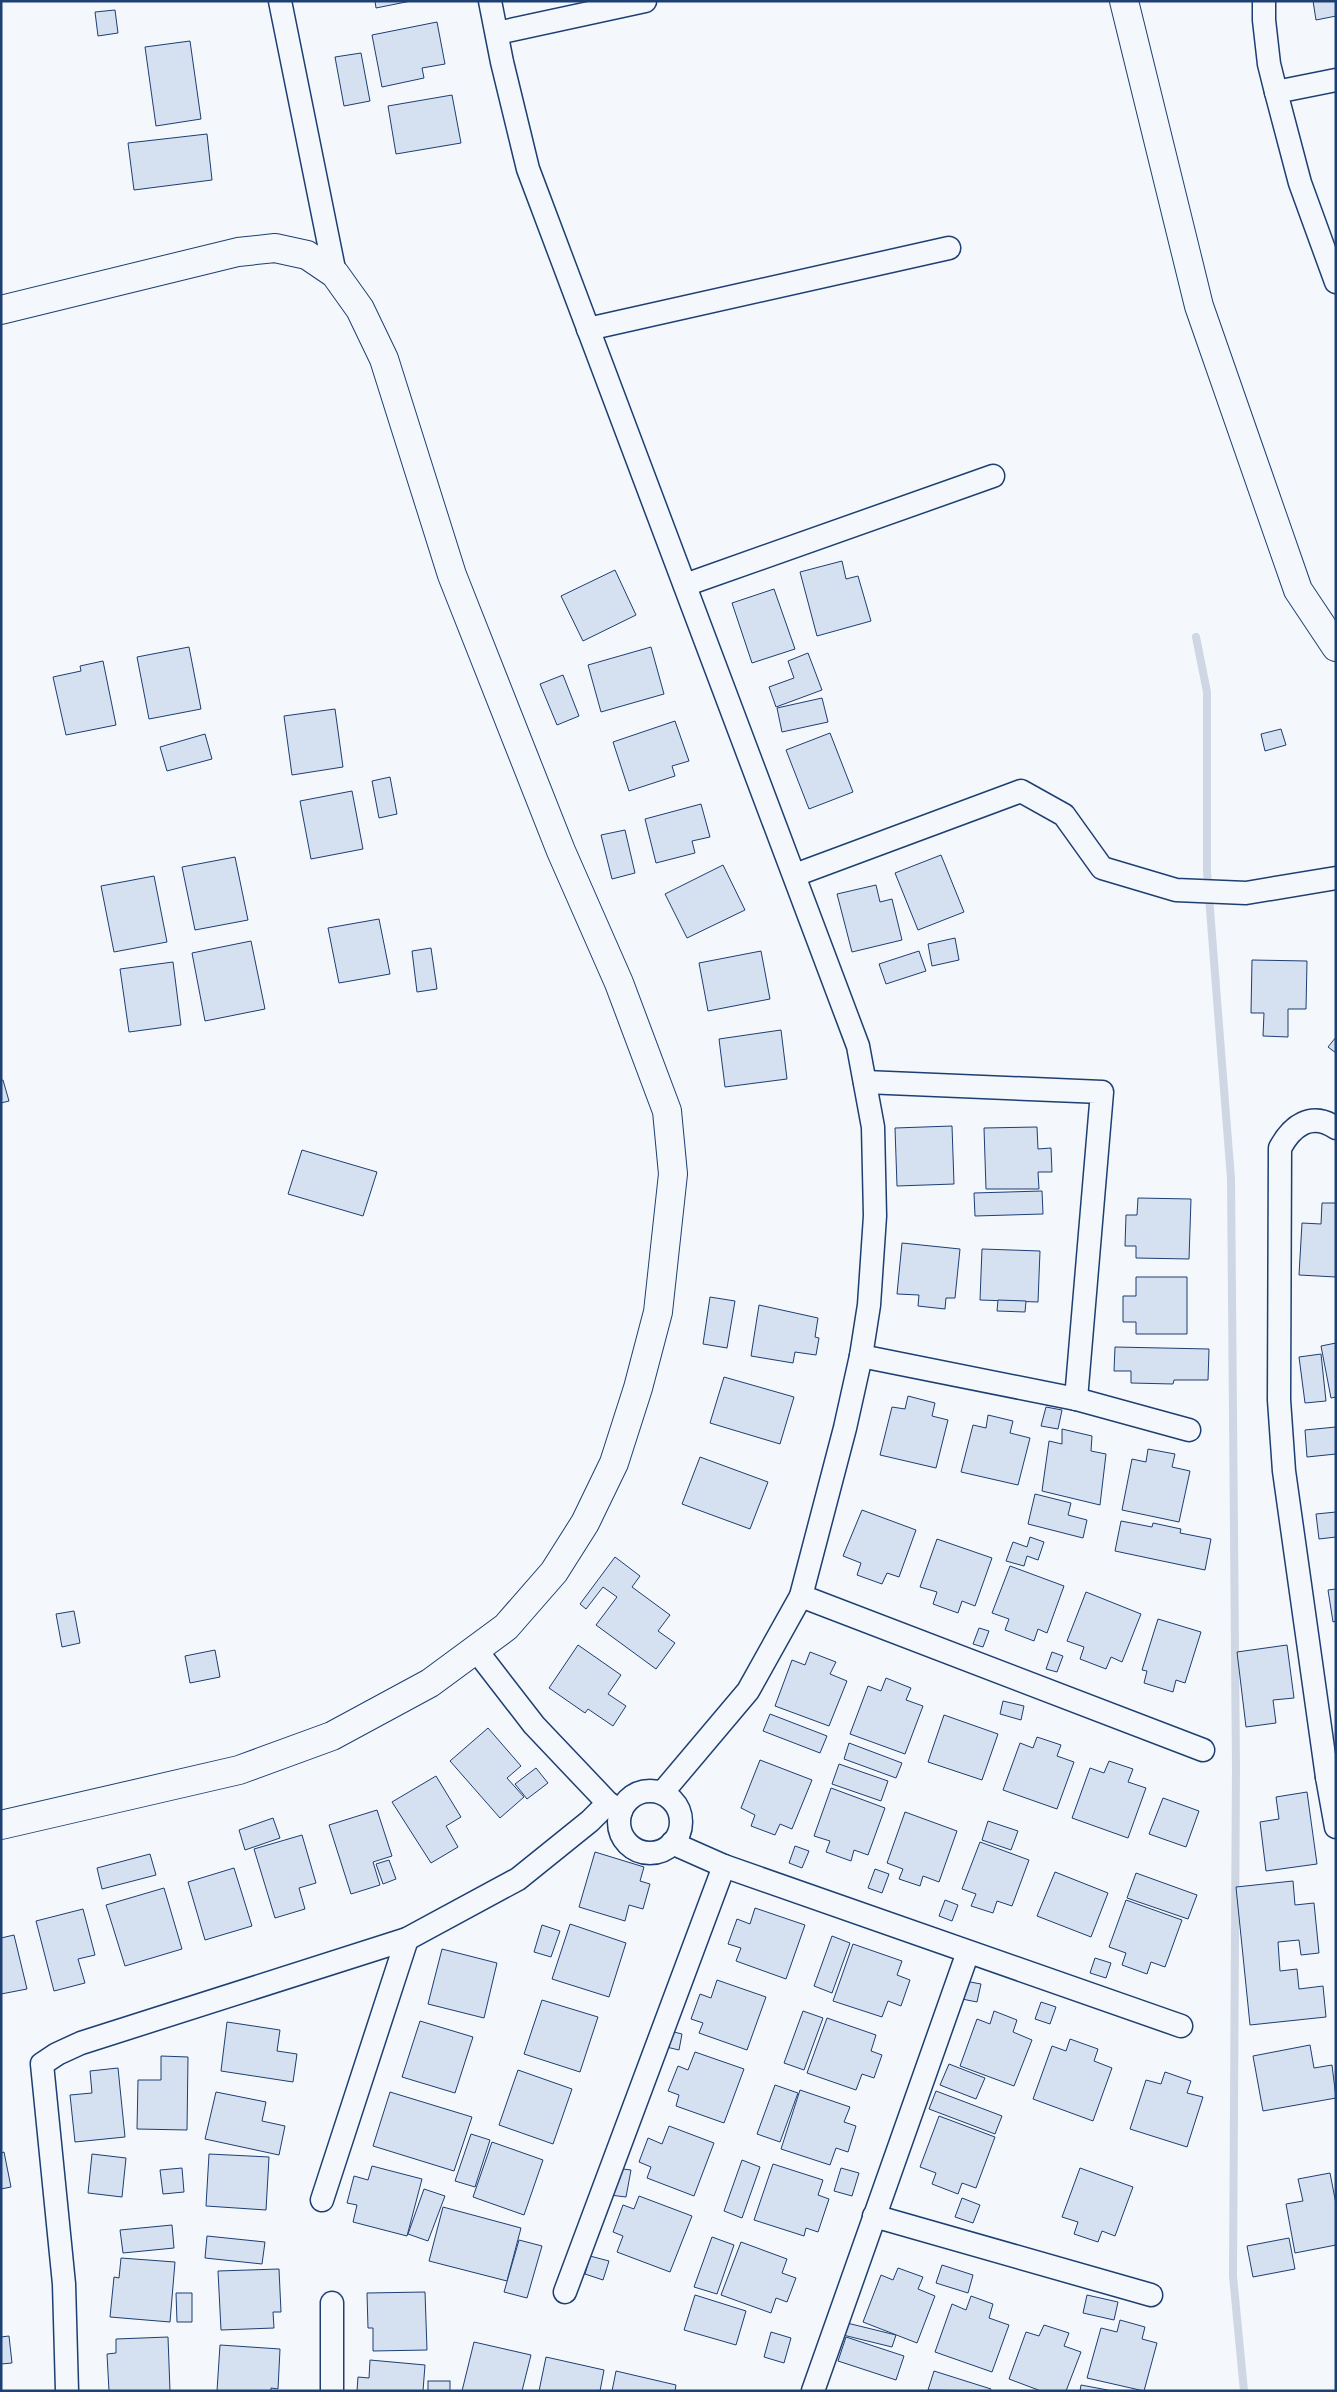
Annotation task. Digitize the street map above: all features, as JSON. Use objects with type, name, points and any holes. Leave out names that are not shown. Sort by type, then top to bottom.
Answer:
[{"type":"street","points":[[280,1],[335,274]]},
{"type":"street","points":[[490,1],[528,169],[858,1046],[873,1127],[875,1216],[869,1305],[861,1356],[845,1428],[801,1596],[748,1691],[662,1793]]},
{"type":"street","points":[[497,33],[645,1]]},
{"type":"street","points":[[1124,1],[1199,306],[1298,590],[1336,647]]},
{"type":"street","points":[[1264,1],[1264,20],[1276,92],[1300,183],[1326,230],[1336,282]]},
{"type":"street","points":[[1276,92],[1336,80]]},
{"type":"street","points":[[1,310],[238,252],[275,248],[307,254],[335,274],[360,309],[384,359],[452,575],[561,851],[619,983],[667,1111],[673,1174],[658,1312],[638,1388],[614,1463],[585,1523],[554,1572],[506,1627],[430,1682],[332,1736],[239,1770],[1,1825]]},
{"type":"street","points":[[588,329],[949,248]]},
{"type":"street","points":[[685,585],[993,476]]},
{"type":"street","points":[[794,875],[1021,791],[1064,815],[1102,868],[1176,890],[1246,893],[1336,878]]},
{"type":"street","points":[[865,1082],[1102,1092],[1076,1399]]},
{"type":"street","points":[[1336,1128],[1325,1121],[1304,1123],[1288,1132],[1280,1148],[1280,1400],[1284,1471],[1332,1777],[1336,1828]]},
{"type":"street","points":[[861,1356],[1076,1399],[1189,1430]]},
{"type":"street","points":[[801,1596],[1203,1750]]},
{"type":"street","points":[[67,2391],[64,2284],[42,2064],[57,2054],[81,2043],[407,1939],[518,1879],[590,1821],[614,1807],[623,1805],[631,1797],[641,1792],[651,1790],[671,1798],[678,1807],[681,1817],[681,1828],[672,1843],[659,1852],[638,1851],[629,1845],[619,1826],[614,1807],[534,1725],[476,1650]]},
{"type":"street","points":[[672,1843],[724,1866],[1181,2026]]},
{"type":"street","points":[[565,2292],[724,1866]]},
{"type":"street","points":[[322,2200],[407,1939]]},
{"type":"street","points":[[813,2391],[968,1952]]},
{"type":"street","points":[[874,2216],[1151,2295]]},
{"type":"street","points":[[332,2303],[332,2391]]},
{"type":"building","points":[[375,1],[411,1],[376,8]]},
{"type":"building","points":[[1313,1],[1336,1],[1336,16],[1316,20]]},
{"type":"building","points":[[115,10],[118,33],[98,36],[95,12]]},
{"type":"building","points":[[437,22],[445,64],[422,68],[424,78],[382,87],[372,35]]},
{"type":"building","points":[[190,41],[201,119],[156,126],[145,47]]},
{"type":"building","points":[[361,53],[370,101],[344,106],[335,57]]},
{"type":"building","points":[[452,95],[461,143],[396,154],[388,106]]},
{"type":"building","points":[[207,134],[212,180],[134,190],[128,143]]},
{"type":"building","points":[[842,561],[846,579],[858,576],[871,621],[817,636],[800,572]]},
{"type":"building","points":[[615,570],[636,615],[583,641],[561,596]]},
{"type":"building","points":[[774,589],[795,649],[752,663],[732,603]]},
{"type":"building","points":[[189,647],[201,709],[149,719],[137,657]]},
{"type":"building","points":[[651,647],[664,694],[601,712],[588,665]]},
{"type":"building","points":[[808,653],[822,690],[776,707],[769,687],[794,678],[788,661]]},
{"type":"building","points":[[103,661],[116,725],[66,735],[53,677],[81,671],[80,666]]},
{"type":"building","points":[[563,675],[579,716],[557,725],[540,684]]},
{"type":"building","points":[[822,698],[828,722],[782,732],[777,708]]},
{"type":"building","points":[[335,709],[343,767],[292,775],[284,716]]},
{"type":"building","points":[[675,721],[689,761],[672,766],[675,776],[629,791],[613,742]]},
{"type":"building","points":[[1281,729],[1286,745],[1265,751],[1261,734]]},
{"type":"building","points":[[830,733],[853,792],[809,809],[786,750]]},
{"type":"building","points":[[205,734],[212,759],[167,771],[160,747]]},
{"type":"building","points":[[390,777],[397,814],[379,818],[372,781]]},
{"type":"building","points":[[352,791],[363,849],[311,859],[300,801]]},
{"type":"building","points":[[701,804],[710,837],[692,841],[695,853],[656,863],[645,819]]},
{"type":"building","points":[[625,830],[635,873],[612,879],[601,835]]},
{"type":"building","points":[[941,855],[964,912],[918,930],[895,873]]},
{"type":"building","points":[[235,857],[248,920],[195,930],[182,867]]},
{"type":"building","points":[[723,865],[745,910],[687,938],[665,894]]},
{"type":"building","points":[[154,876],[167,942],[114,952],[101,886]]},
{"type":"building","points":[[876,885],[880,902],[892,899],[902,940],[852,952],[837,894]]},
{"type":"building","points":[[379,919],[390,974],[339,983],[328,928]]},
{"type":"building","points":[[955,938],[959,960],[932,966],[928,944]]},
{"type":"building","points":[[251,941],[265,1009],[205,1021],[192,953]]},
{"type":"building","points":[[431,948],[437,989],[417,992],[412,951]]},
{"type":"building","points":[[761,951],[770,999],[708,1011],[699,963]]},
{"type":"building","points":[[919,951],[926,971],[886,984],[879,964]]},
{"type":"building","points":[[1252,960],[1307,961],[1306,1009],[1288,1009],[1288,1037],[1263,1036],[1264,1013],[1251,1013]]},
{"type":"building","points":[[173,962],[181,1025],[129,1032],[120,969]]},
{"type":"building","points":[[781,1030],[787,1079],[725,1087],[719,1039]]},
{"type":"building","points":[[1336,1037],[1336,1053],[1328,1047]]},
{"type":"building","points":[[1,1080],[3,1080],[9,1101],[1,1103]]},
{"type":"building","points":[[952,1126],[954,1184],[897,1186],[895,1128]]},
{"type":"building","points":[[1037,1127],[1038,1149],[1051,1148],[1052,1172],[1038,1172],[1039,1189],[986,1189],[984,1128]]},
{"type":"building","points":[[302,1150],[377,1172],[363,1216],[288,1194]]},
{"type":"building","points":[[1042,1191],[1043,1214],[975,1216],[974,1193]]},
{"type":"building","points":[[1138,1198],[1191,1199],[1189,1259],[1136,1258],[1136,1246],[1125,1246],[1126,1215],[1137,1215]]},
{"type":"building","points":[[1322,1203],[1336,1203],[1336,1277],[1299,1275],[1302,1223],[1321,1224]]},
{"type":"building","points":[[902,1243],[960,1249],[955,1298],[946,1298],[945,1309],[918,1306],[919,1295],[897,1294]]},
{"type":"building","points":[[982,1249],[1040,1251],[1038,1302],[980,1300]]},
{"type":"building","points":[[1136,1277],[1187,1277],[1187,1334],[1136,1334],[1136,1322],[1123,1322],[1123,1296],[1136,1296]]},
{"type":"building","points":[[710,1297],[735,1301],[727,1348],[703,1344]]},
{"type":"building","points":[[998,1300],[1026,1301],[1025,1312],[997,1311]]},
{"type":"building","points":[[759,1305],[818,1318],[815,1337],[819,1338],[816,1355],[795,1352],[793,1363],[751,1356]]},
{"type":"building","points":[[1336,1343],[1336,1397],[1331,1398],[1321,1346]]},
{"type":"building","points":[[1115,1347],[1209,1349],[1208,1380],[1174,1380],[1173,1384],[1131,1383],[1131,1371],[1114,1371]]},
{"type":"building","points":[[1321,1354],[1326,1401],[1305,1403],[1299,1357]]},
{"type":"building","points":[[724,1377],[794,1397],[780,1444],[710,1423]]},
{"type":"building","points":[[908,1396],[935,1403],[932,1416],[948,1420],[936,1468],[880,1455],[892,1407],[905,1409]]},
{"type":"building","points":[[1046,1407],[1062,1410],[1058,1429],[1041,1426]]},
{"type":"building","points":[[988,1415],[1013,1421],[1010,1433],[1030,1438],[1018,1485],[961,1472],[973,1425],[986,1428]]},
{"type":"building","points":[[1336,1427],[1336,1454],[1307,1457],[1305,1430]]},
{"type":"building","points":[[1062,1429],[1092,1436],[1091,1451],[1106,1454],[1100,1505],[1042,1491],[1049,1441],[1062,1444]]},
{"type":"building","points":[[1148,1449],[1175,1454],[1172,1467],[1190,1471],[1179,1522],[1122,1510],[1132,1459],[1146,1462]]},
{"type":"building","points":[[700,1457],[768,1482],[750,1529],[682,1504]]},
{"type":"building","points":[[1035,1494],[1071,1503],[1068,1515],[1087,1520],[1083,1538],[1028,1524]]},
{"type":"building","points":[[862,1510],[916,1530],[899,1577],[887,1573],[882,1584],[857,1575],[861,1563],[843,1556]]},
{"type":"building","points":[[1336,1512],[1336,1537],[1319,1539],[1316,1514]]},
{"type":"building","points":[[1121,1521],[1152,1527],[1153,1523],[1181,1529],[1180,1533],[1211,1539],[1205,1570],[1115,1551]]},
{"type":"building","points":[[1030,1537],[1044,1542],[1038,1560],[1027,1556],[1024,1566],[1006,1561],[1013,1542],[1027,1547]]},
{"type":"building","points":[[937,1539],[992,1558],[975,1606],[962,1601],[958,1613],[933,1604],[937,1592],[920,1587]]},
{"type":"building","points":[[615,1557],[640,1576],[632,1587],[670,1615],[658,1631],[675,1643],[656,1669],[596,1625],[617,1597],[603,1587],[586,1609],[580,1604]]},
{"type":"building","points":[[1010,1566],[1064,1586],[1047,1633],[1038,1629],[1034,1641],[1005,1630],[1009,1619],[992,1613]]},
{"type":"building","points":[[1336,1589],[1336,1621],[1333,1622],[1328,1590]]},
{"type":"building","points":[[1086,1592],[1141,1614],[1122,1662],[1111,1657],[1106,1669],[1080,1659],[1084,1647],[1067,1641]]},
{"type":"building","points":[[74,1611],[80,1643],[62,1647],[56,1614]]},
{"type":"building","points":[[1158,1619],[1201,1632],[1185,1683],[1176,1680],[1173,1692],[1144,1683],[1147,1671],[1142,1670]]},
{"type":"building","points":[[979,1628],[989,1631],[983,1647],[973,1644]]},
{"type":"building","points":[[578,1645],[621,1675],[608,1694],[626,1706],[613,1726],[588,1709],[585,1713],[549,1688]]},
{"type":"building","points":[[1287,1645],[1294,1698],[1273,1700],[1276,1723],[1246,1727],[1237,1652]]},
{"type":"building","points":[[215,1650],[220,1677],[190,1683],[185,1656]]},
{"type":"building","points":[[810,1652],[836,1662],[830,1674],[847,1681],[829,1726],[775,1706],[792,1660],[805,1665]]},
{"type":"building","points":[[1052,1652],[1063,1656],[1057,1672],[1046,1669]]},
{"type":"building","points":[[886,1678],[911,1688],[906,1700],[923,1706],[905,1754],[850,1734],[868,1686],[881,1691]]},
{"type":"building","points":[[1003,1701],[1024,1706],[1021,1720],[1000,1714]]},
{"type":"building","points":[[770,1714],[827,1736],[820,1753],[763,1731]]},
{"type":"building","points":[[944,1715],[998,1734],[982,1780],[928,1762]]},
{"type":"building","points":[[488,1728],[521,1766],[507,1778],[524,1797],[500,1818],[450,1761]]},
{"type":"building","points":[[1037,1737],[1061,1745],[1057,1756],[1074,1762],[1057,1809],[1003,1790],[1020,1743],[1033,1748]]},
{"type":"building","points":[[849,1743],[902,1763],[896,1778],[844,1759]]},
{"type":"building","points":[[760,1760],[812,1780],[792,1829],[780,1824],[775,1835],[751,1826],[755,1815],[741,1808]]},
{"type":"building","points":[[1109,1761],[1133,1769],[1128,1782],[1146,1788],[1128,1838],[1072,1818],[1090,1768],[1104,1773]]},
{"type":"building","points":[[839,1764],[888,1781],[881,1801],[832,1784]]},
{"type":"building","points":[[536,1768],[548,1783],[527,1799],[515,1784]]},
{"type":"building","points":[[436,1776],[461,1817],[446,1826],[458,1847],[431,1863],[392,1802]]},
{"type":"building","points":[[831,1788],[885,1808],[868,1855],[854,1850],[851,1861],[826,1852],[830,1841],[814,1836]]},
{"type":"building","points":[[1307,1792],[1317,1864],[1266,1871],[1260,1822],[1279,1819],[1276,1797]]},
{"type":"building","points":[[1163,1798],[1199,1811],[1186,1847],[1149,1834]]},
{"type":"building","points":[[377,1810],[392,1856],[373,1862],[380,1885],[351,1894],[329,1825]]},
{"type":"building","points":[[905,1812],[957,1831],[939,1882],[923,1876],[920,1886],[899,1879],[903,1869],[887,1863]]},
{"type":"building","points":[[273,1818],[280,1838],[245,1850],[239,1830]]},
{"type":"building","points":[[988,1821],[1018,1831],[1011,1850],[982,1840]]},
{"type":"building","points":[[302,1835],[316,1883],[299,1888],[305,1909],[275,1918],[254,1849]]},
{"type":"building","points":[[980,1842],[1029,1860],[1012,1906],[997,1901],[993,1913],[971,1906],[976,1894],[962,1889]]},
{"type":"building","points":[[795,1846],[809,1851],[802,1868],[789,1863]]},
{"type":"building","points":[[595,1852],[644,1867],[640,1881],[650,1884],[643,1909],[629,1905],[625,1921],[579,1907]]},
{"type":"building","points":[[150,1854],[156,1875],[102,1889],[97,1868]]},
{"type":"building","points":[[389,1860],[396,1879],[383,1884],[376,1864]]},
{"type":"building","points":[[234,1868],[252,1926],[205,1940],[188,1882]]},
{"type":"building","points":[[875,1869],[889,1874],[882,1893],[868,1888]]},
{"type":"building","points":[[1055,1872],[1108,1893],[1091,1937],[1037,1916]]},
{"type":"building","points":[[1136,1873],[1197,1895],[1188,1919],[1127,1898]]},
{"type":"building","points":[[1293,1881],[1295,1905],[1314,1903],[1319,1953],[1301,1955],[1299,1940],[1278,1942],[1280,1971],[1297,1969],[1299,1989],[1323,1986],[1326,2017],[1250,2025],[1236,1887]]},
{"type":"building","points":[[164,1888],[182,1949],[125,1966],[106,1905]]},
{"type":"building","points":[[945,1900],[958,1905],[952,1921],[939,1916]]},
{"type":"building","points":[[1126,1900],[1182,1920],[1165,1967],[1151,1962],[1147,1974],[1122,1965],[1126,1953],[1109,1947]]},
{"type":"building","points":[[755,1908],[805,1925],[786,1979],[736,1961],[741,1948],[728,1944],[737,1919],[750,1924]]},
{"type":"building","points":[[83,1909],[95,1955],[78,1959],[85,1983],[54,1991],[36,1921]]},
{"type":"building","points":[[570,1924],[626,1943],[609,1997],[552,1979]]},
{"type":"building","points":[[542,1925],[560,1931],[551,1957],[534,1952]]},
{"type":"building","points":[[14,1935],[27,1989],[1,1994],[1,1938]]},
{"type":"building","points":[[832,1936],[850,1943],[832,1993],[814,1986]]},
{"type":"building","points":[[853,1944],[902,1961],[897,1975],[910,1980],[901,2006],[888,2001],[882,2017],[833,2001]]},
{"type":"building","points":[[442,1949],[497,1963],[484,2018],[428,2004]]},
{"type":"building","points":[[1095,1958],[1111,1963],[1106,1978],[1090,1973]]},
{"type":"building","points":[[717,1980],[766,1997],[747,2050],[699,2033],[703,2023],[691,2019],[700,1994],[711,1998]]},
{"type":"building","points":[[965,1981],[981,1984],[977,2002],[962,1999]]},
{"type":"building","points":[[542,2000],[598,2017],[580,2072],[524,2054]]},
{"type":"building","points":[[1041,2002],[1056,2007],[1050,2024],[1035,2019]]},
{"type":"building","points":[[803,2011],[823,2018],[804,2070],[784,2063]]},
{"type":"building","points":[[994,2011],[1017,2020],[1013,2032],[1032,2040],[1014,2086],[960,2066],[977,2019],[990,2024]]},
{"type":"building","points":[[827,2018],[876,2035],[871,2051],[882,2055],[874,2078],[862,2074],[856,2090],[807,2073]]},
{"type":"building","points":[[420,2021],[473,2037],[455,2093],[402,2077]]},
{"type":"building","points":[[227,2022],[280,2030],[277,2051],[297,2054],[293,2082],[221,2071]]},
{"type":"building","points":[[666,2030],[682,2034],[679,2050],[662,2046]]},
{"type":"building","points":[[1070,2039],[1098,2049],[1094,2061],[1112,2068],[1093,2121],[1033,2099],[1052,2046],[1066,2051]]},
{"type":"building","points":[[1310,2045],[1314,2068],[1332,2065],[1336,2098],[1263,2111],[1253,2056]]},
{"type":"building","points":[[695,2052],[744,2069],[724,2123],[676,2106],[679,2095],[668,2091],[678,2066],[688,2070]]},
{"type":"building","points":[[161,2056],[188,2057],[187,2130],[137,2129],[138,2080],[161,2080]]},
{"type":"building","points":[[949,2064],[985,2078],[976,2099],[940,2085]]},
{"type":"building","points":[[118,2068],[125,2137],[75,2142],[70,2095],[92,2093],[90,2071]]},
{"type":"building","points":[[518,2070],[572,2089],[553,2144],[499,2125]]},
{"type":"building","points":[[1165,2072],[1191,2081],[1187,2093],[1203,2097],[1187,2147],[1130,2129],[1146,2080],[1161,2084]]},
{"type":"building","points":[[775,2085],[798,2093],[780,2142],[757,2134]]},
{"type":"building","points":[[800,2090],[850,2107],[844,2122],[856,2126],[848,2152],[836,2148],[830,2165],[781,2149]]},
{"type":"building","points":[[936,2091],[1002,2116],[995,2134],[929,2109]]},
{"type":"building","points":[[216,2092],[266,2102],[262,2121],[285,2126],[279,2155],[205,2139]]},
{"type":"building","points":[[390,2092],[472,2117],[454,2171],[373,2146]]},
{"type":"building","points":[[939,2116],[995,2137],[976,2188],[962,2183],[958,2194],[932,2184],[936,2173],[920,2167]]},
{"type":"building","points":[[669,2126],[714,2143],[694,2196],[647,2178],[651,2167],[639,2162],[648,2138],[662,2144]]},
{"type":"building","points":[[471,2134],[490,2140],[475,2187],[455,2181]]},
{"type":"building","points":[[492,2142],[543,2160],[524,2215],[473,2197]]},
{"type":"building","points":[[4,2152],[11,2187],[1,2189],[1,2153]]},
{"type":"building","points":[[92,2154],[126,2158],[122,2197],[88,2193]]},
{"type":"building","points":[[209,2154],[269,2157],[266,2210],[206,2206]]},
{"type":"building","points":[[742,2160],[760,2167],[742,2218],[724,2211]]},
{"type":"building","points":[[773,2164],[823,2180],[818,2195],[829,2199],[818,2232],[806,2228],[804,2236],[754,2220]]},
{"type":"building","points":[[372,2166],[422,2179],[407,2236],[353,2222],[357,2205],[347,2203],[354,2176],[368,2180]]},
{"type":"building","points":[[182,2168],[184,2192],[163,2194],[160,2170]]},
{"type":"building","points":[[615,2168],[631,2170],[626,2197],[610,2195]]},
{"type":"building","points":[[841,2168],[859,2173],[852,2196],[834,2191]]},
{"type":"building","points":[[1080,2168],[1133,2187],[1115,2236],[1102,2231],[1098,2242],[1074,2234],[1078,2222],[1062,2217]]},
{"type":"building","points":[[1330,2173],[1336,2204],[1336,2245],[1295,2253],[1286,2204],[1303,2201],[1298,2179]]},
{"type":"building","points":[[424,2189],[445,2196],[428,2241],[408,2234]]},
{"type":"building","points":[[639,2196],[692,2216],[670,2272],[617,2252],[623,2236],[613,2232],[623,2205],[634,2209]]},
{"type":"building","points":[[962,2198],[980,2205],[973,2223],[955,2217]]},
{"type":"building","points":[[443,2207],[521,2228],[507,2281],[429,2261]]},
{"type":"building","points":[[172,2225],[174,2248],[123,2253],[120,2230]]},
{"type":"building","points":[[207,2236],[265,2242],[262,2264],[205,2258]]},
{"type":"building","points":[[712,2237],[734,2245],[717,2294],[694,2287]]},
{"type":"building","points":[[1289,2238],[1295,2269],[1253,2277],[1247,2246]]},
{"type":"building","points":[[519,2240],[542,2246],[527,2298],[504,2292]]},
{"type":"building","points":[[741,2242],[787,2259],[782,2273],[796,2278],[787,2302],[776,2298],[771,2313],[721,2295]]},
{"type":"building","points":[[590,2256],[609,2261],[603,2280],[585,2274]]},
{"type":"building","points":[[121,2258],[175,2262],[170,2322],[110,2317],[114,2277],[119,2278]]},
{"type":"building","points":[[942,2265],[973,2275],[968,2293],[936,2283]]},
{"type":"building","points":[[898,2268],[923,2277],[918,2289],[935,2296],[917,2343],[863,2322],[881,2275],[893,2280]]},
{"type":"building","points":[[279,2269],[281,2312],[273,2312],[274,2328],[221,2330],[218,2271]]},
{"type":"building","points":[[425,2292],[427,2350],[373,2351],[373,2328],[368,2328],[367,2293]]},
{"type":"building","points":[[176,2293],[192,2293],[192,2322],[177,2322]]},
{"type":"building","points":[[695,2295],[746,2311],[736,2345],[684,2330]]},
{"type":"building","points":[[1087,2295],[1118,2302],[1114,2320],[1083,2313]]},
{"type":"building","points":[[971,2296],[993,2304],[989,2318],[1009,2325],[992,2372],[935,2352],[952,2304],[966,2310]]},
{"type":"building","points":[[1120,2320],[1145,2327],[1142,2339],[1157,2343],[1144,2391],[1087,2378],[1101,2328],[1117,2332]]},
{"type":"building","points":[[847,2323],[896,2335],[892,2347],[843,2335]]},
{"type":"building","points":[[1044,2325],[1069,2333],[1064,2346],[1081,2352],[1066,2391],[1041,2391],[1009,2379],[1026,2332],[1039,2336]]},
{"type":"building","points":[[771,2332],[791,2338],[784,2363],[764,2357]]},
{"type":"building","points":[[9,2336],[12,2363],[1,2364],[1,2337]]},
{"type":"building","points":[[168,2337],[170,2391],[109,2391],[107,2354],[116,2353],[116,2339]]},
{"type":"building","points":[[846,2337],[904,2356],[896,2380],[838,2361]]},
{"type":"building","points":[[474,2342],[531,2355],[522,2391],[462,2391]]},
{"type":"building","points":[[220,2345],[280,2349],[278,2389],[271,2388],[271,2391],[217,2391]]},
{"type":"building","points":[[546,2357],[604,2370],[600,2391],[539,2391]]},
{"type":"building","points":[[370,2360],[425,2365],[423,2391],[357,2391],[358,2377],[369,2378]]},
{"type":"building","points":[[616,2371],[676,2385],[675,2391],[612,2391]]},
{"type":"building","points":[[934,2371],[991,2389],[990,2391],[928,2390]]},
{"type":"building","points":[[428,2381],[450,2381],[450,2391],[428,2391]]},
{"type":"building","points":[[1081,2385],[1113,2391],[1080,2391]]},
{"type":"waterway","points":[[1196,637],[1207,692],[1207,871],[1231,1179],[1236,1768],[1233,2276],[1244,2391]]}]
